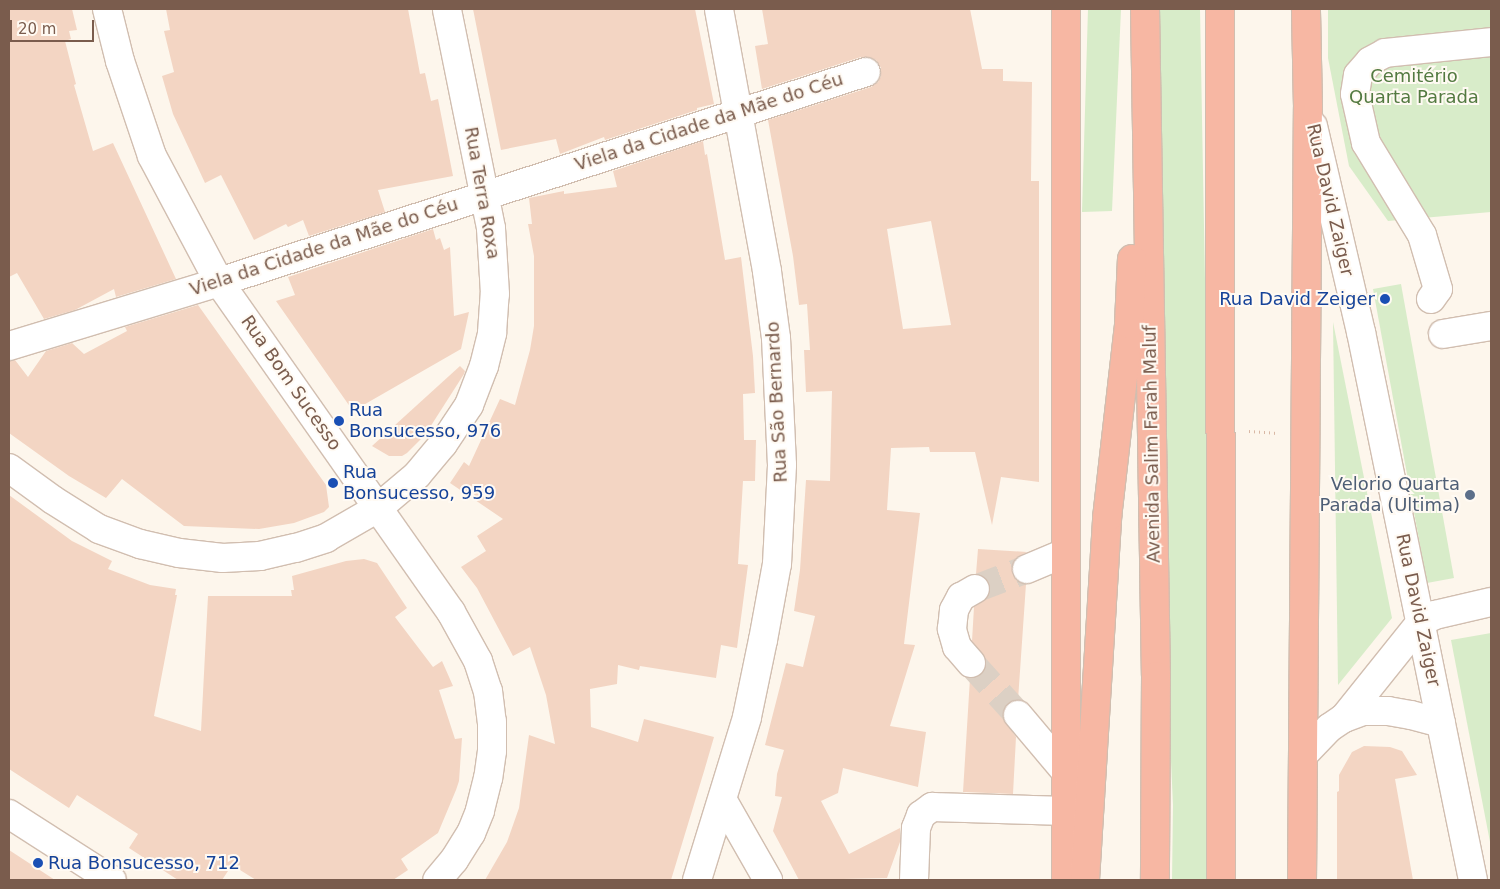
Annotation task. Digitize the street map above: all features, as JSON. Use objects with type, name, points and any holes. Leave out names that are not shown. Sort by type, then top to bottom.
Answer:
[{"type":"highway","points":[[1066,9],[1066,880]]},
{"type":"highway","name":"Avenida Salim Farah Maluf","points":[[1144,9],[1156,676],[1155,880]]},
{"type":"highway","points":[[1220,9],[1220,429],[1225,875]]},
{"type":"highway","points":[[1302,880],[1308,107],[1306,9]]},
{"type":"highway","points":[[1085,880],[1107,518],[1129,324],[1145,60]]},
{"type":"street","name":"Rua Bom Sucesso","points":[[108,9],[120,61],[152,156],[219,282],[450,612],[478,661],[488,691],[492,722],[492,751],[482,805],[471,833],[454,860],[437,880]]},
{"type":"street","name":"Rua Terra Roxa","points":[[9,468],[53,500],[99,529],[140,544],[188,554],[223,558],[260,556],[296,548],[326,538],[378,508],[417,475],[443,444],[469,405],[484,366],[492,333],[495,294],[490,228],[447,9]]},
{"type":"street","name":"Rua São Bernardo","points":[[697,880],[723,802],[747,717],[775,574],[782,465],[776,338],[767,271],[719,9]]},
{"type":"street","points":[[1431,299],[1438,290],[1422,235],[1366,143],[1355,94],[1358,75],[1370,61],[1385,53],[1491,42]]},
{"type":"street","name":"Viela da Cidade da Mãe do Céu","points":[[9,346],[219,282],[484,194],[866,72]]},
{"type":"street","name":"Rua David Zaiger","points":[[1308,107],[1359,324],[1473,880]]},
{"type":"street","points":[[1444,334],[1491,326]]},
{"type":"street","points":[[1027,569],[1066,553]]},
{"type":"street","points":[[971,663],[957,647],[952,629],[954,610],[961,597],[976,589]]},
{"type":"street","points":[[1304,754],[1317,739],[1344,718],[1421,622],[1435,615],[1491,602]]},
{"type":"street","points":[[1344,718],[1363,712],[1388,711],[1411,714],[1441,723]]},
{"type":"street","points":[[1018,715],[1066,772]]},
{"type":"street","points":[[723,802],[768,880]]},
{"type":"street","points":[[914,880],[916,828],[921,815],[932,807],[1066,811]]},
{"type":"street","points":[[9,814],[112,880]]},
{"type":"path","points":[[1220,429],[1306,435]]},
{"type":"green space","points":[[1088,9],[1121,9],[1112,211],[1082,212]]},
{"type":"green space","points":[[1157,9],[1200,9],[1207,388],[1211,880],[1172,880],[1173,805],[1156,432]]},
{"type":"green space","name":"Cemitério Quarta Parada","points":[[1328,9],[1491,9],[1491,212],[1388,221],[1349,166],[1328,58]]},
{"type":"green space","points":[[1401,284],[1454,578],[1427,583],[1373,289]]},
{"type":"green space","points":[[1333,322],[1392,618],[1338,685]]},
{"type":"green space","points":[[1491,633],[1491,847],[1451,640]]},
{"type":"building","points":[[9,9],[72,9],[77,30],[69,31],[71,39],[65,41],[76,84],[74,85],[93,151],[113,143],[176,279],[116,297],[114,289],[75,310],[44,319],[17,273],[9,277]]},
{"type":"building","points":[[166,9],[408,9],[420,74],[425,73],[431,101],[438,99],[453,176],[378,190],[385,212],[309,236],[303,220],[288,227],[286,224],[254,240],[221,175],[205,183],[173,114],[162,76],[174,72],[164,31],[170,30]]},
{"type":"building","points":[[473,9],[695,9],[714,104],[697,108],[697,110],[605,140],[604,137],[560,154],[556,139],[501,150]]},
{"type":"building","points":[[762,9],[970,9],[982,69],[1003,69],[1003,81],[1032,82],[1031,181],[1039,181],[1039,482],[1001,477],[992,525],[975,452],[930,452],[929,447],[891,448],[887,510],[920,513],[904,644],[915,645],[890,726],[926,732],[918,787],[843,768],[838,793],[821,801],[849,854],[900,828],[900,842],[887,878],[799,880],[773,831],[782,797],[775,796],[777,774],[784,750],[765,745],[786,663],[803,667],[815,616],[794,611],[800,570],[806,480],[830,481],[832,391],[806,392],[804,350],[810,350],[807,304],[799,305],[793,256],[768,120],[871,87],[878,82],[881,76],[881,68],[876,60],[869,57],[861,57],[762,89],[755,46],[768,44]],"holes":[[[931,221],[951,325],[903,329],[887,229]]]},
{"type":"building","points":[[703,141],[705,155],[707,154],[725,260],[741,257],[753,356],[755,393],[743,394],[744,440],[756,440],[755,481],[743,481],[738,564],[748,565],[737,648],[721,645],[716,678],[640,666],[639,670],[618,665],[617,684],[590,689],[591,727],[638,742],[644,719],[714,737],[705,768],[671,880],[485,880],[507,842],[519,808],[529,735],[555,744],[546,695],[530,647],[513,656],[477,588],[461,567],[486,551],[477,536],[503,519],[450,483],[464,462],[469,466],[500,399],[515,405],[530,350],[534,326],[534,256],[528,224],[532,224],[529,198],[564,191],[564,194],[617,187],[613,171]]},
{"type":"building","points":[[433,229],[436,240],[440,238],[444,250],[450,247],[454,316],[469,312],[461,349],[353,411],[276,301],[295,295],[288,277]]},
{"type":"building","points":[[198,305],[326,485],[329,507],[324,512],[294,523],[259,529],[184,526],[122,479],[106,498],[69,476],[9,433],[9,361],[15,360],[28,377],[46,351],[72,343],[84,354],[127,331],[125,327]]},
{"type":"building","points":[[460,366],[465,371],[464,374],[425,435],[407,453],[402,456],[389,456],[372,446]]},
{"type":"building","points":[[9,495],[72,541],[112,561],[108,569],[150,585],[176,589],[175,595],[177,595],[154,716],[201,731],[208,596],[292,596],[291,590],[294,590],[292,576],[346,561],[364,559],[377,563],[407,608],[395,617],[433,667],[442,661],[453,686],[439,690],[455,739],[462,738],[459,781],[456,790],[438,833],[401,859],[408,870],[393,880],[256,880],[232,865],[222,880],[178,880],[129,848],[138,834],[77,795],[69,808],[9,769]]},
{"type":"building","points":[[978,549],[1027,552],[1015,559],[1012,568],[1013,575],[1017,581],[1026,584],[1018,700],[1008,703],[1003,710],[1003,717],[1016,737],[1013,794],[963,792],[970,678],[982,674],[986,668],[986,660],[972,641],[974,607],[988,597],[991,590],[988,581],[976,574]]},
{"type":"building","points":[[1364,746],[1390,747],[1402,751],[1417,775],[1395,779],[1413,880],[1337,880],[1337,792],[1339,791],[1339,775],[1352,752]]},
{"type":"building","points":[[9,850],[55,880],[9,880]]},
{"type":"tunnel","points":[[975,589],[1027,569]]},
{"type":"tunnel","points":[[971,663],[1018,715]]},
{"type":"place","name":"Rua David Zeiger","points":[[1385,299]]},
{"type":"place","name":"Rua Bonsucesso, 976","points":[[339,421]]},
{"type":"place","name":"Rua Bonsucesso, 959","points":[[333,483]]},
{"type":"place","name":"Velorio Quarta Parada (Ultima)","points":[[1470,495]]},
{"type":"place","name":"Rua Bonsucesso, 712","points":[[38,863]]}]
